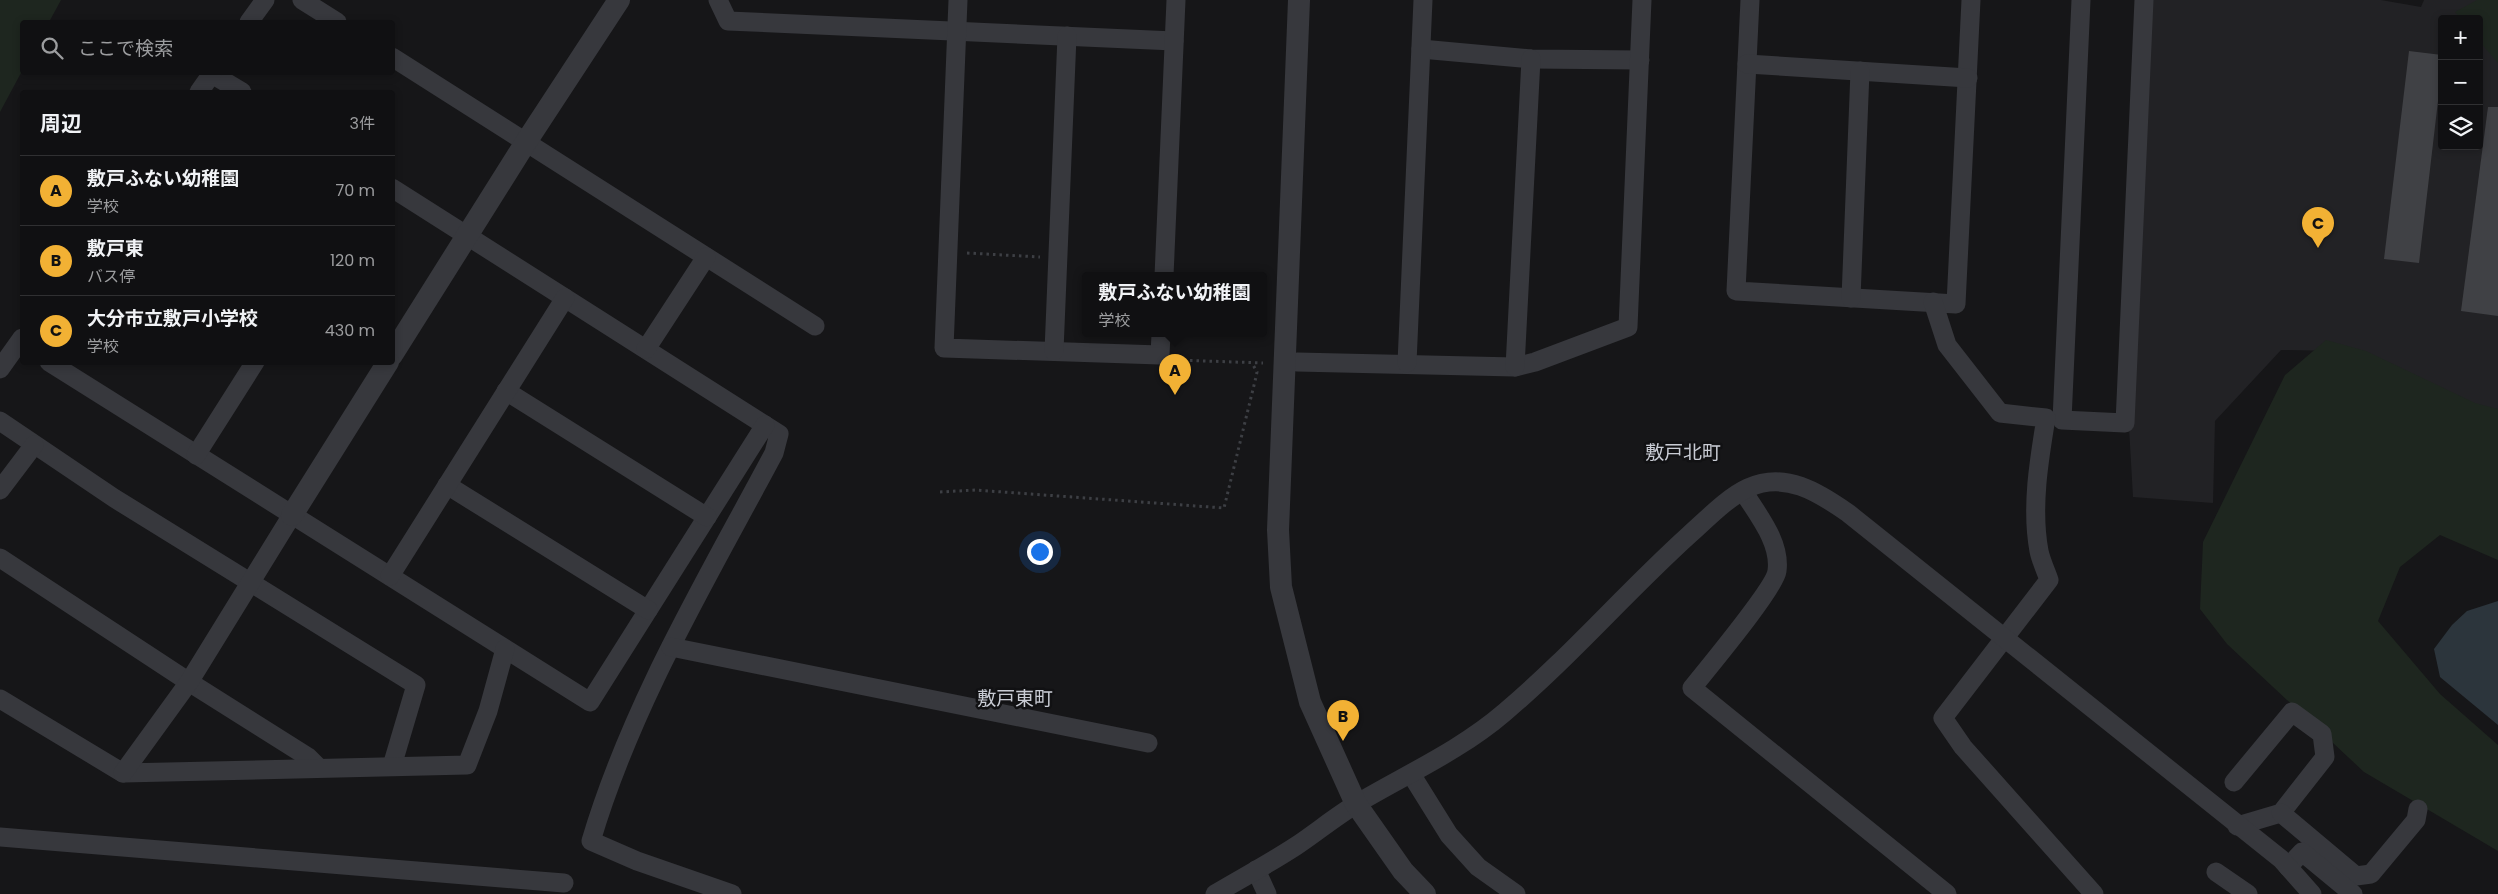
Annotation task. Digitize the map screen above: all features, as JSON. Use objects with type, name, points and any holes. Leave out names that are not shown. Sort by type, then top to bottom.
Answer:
[{"type":"street","points":[[250,20],[265,0]]},
{"type":"street","points":[[302,0],[335,20]]},
{"type":"street","points":[[395,350],[526,142],[619,0]]},
{"type":"street","points":[[718,0],[728,21],[1174,41]]},
{"type":"street","points":[[958,0],[944,348],[1160,355],[1161,337]]},
{"type":"street","points":[[1164,272],[1176,0]]},
{"type":"street","points":[[1298,0],[1278,530],[1281,587],[1310,702],[1356,804],[1403,870],[1425,894]]},
{"type":"street","points":[[1407,363],[1423,0]]},
{"type":"street","points":[[1297,362],[1396,365],[1407,363],[1515,367],[1535,362],[1628,327],[1642,0]]},
{"type":"street","points":[[1750,0],[1736,291],[1956,304],[1971,0]]},
{"type":"street","points":[[2081,0],[2062,420],[2125,423],[2144,0]]},
{"type":"street","points":[[1054,351],[1067,36]]},
{"type":"street","points":[[1421,49],[1531,59],[1640,60]]},
{"type":"street","points":[[1515,367],[1531,59]]},
{"type":"street","points":[[395,60],[815,326]]},
{"type":"street","points":[[1747,64],[1968,78]]},
{"type":"street","points":[[1851,298],[1860,71]]},
{"type":"street","points":[[200,90],[212,75]]},
{"type":"street","points":[[216,75],[239,90]]},
{"type":"street","points":[[395,190],[779,434],[774,453],[671,647],[628,737],[604,798],[591,841],[637,861],[732,894]]},
{"type":"street","points":[[646,349],[706,257]]},
{"type":"street","points":[[390,576],[565,298]]},
{"type":"street","points":[[1933,302],[1947,346],[2000,414],[2046,418],[2038,468],[2037,518],[2039,552],[2049,580],[1943,718],[1963,748],[2094,894]]},
{"type":"street","points":[[0,369],[20,343]]},
{"type":"street","points":[[54,365],[590,702],[765,424]]},
{"type":"street","points":[[196,455],[253,365]]},
{"type":"street","points":[[123,773],[189,682],[386,365]]},
{"type":"street","points":[[506,391],[707,517]]},
{"type":"street","points":[[0,421],[114,498],[416,685],[392,766]]},
{"type":"street","points":[[0,490],[34,444]]},
{"type":"street","points":[[1215,894],[1296,846],[1356,804],[1459,745],[1503,714],[1556,666],[1662,560],[1743,491],[1766,482],[1794,483],[1818,492],[1848,513],[2006,638],[2288,867],[2312,894]]},
{"type":"street","points":[[447,485],[648,610]]},
{"type":"street","points":[[1743,491],[1768,532],[1776,553],[1777,572],[1767,591],[1692,688],[1947,894]]},
{"type":"street","points":[[0,558],[189,682],[308,757],[318,767]]},
{"type":"street","points":[[671,647],[1148,743]]},
{"type":"street","points":[[2,704],[123,773],[466,765],[488,710],[505,649]]},
{"type":"street","points":[[2234,782],[2292,712],[2322,734],[2325,757],[2281,813],[2237,826]]},
{"type":"street","points":[[1411,774],[1450,835],[1478,867],[1516,894]]},
{"type":"street","points":[[2281,813],[2356,876],[2371,874],[2416,820],[2418,809]]},
{"type":"street","points":[[0,837],[564,883]]},
{"type":"street","points":[[2288,867],[2302,852],[2353,894]]},
{"type":"street","points":[[1256,870],[1267,894]]},
{"type":"street","points":[[2216,872],[2248,894]]},
{"type":"path","points":[[948,252],[1058,259]]},
{"type":"path","points":[[1160,355],[1170,360],[1266,363]]},
{"type":"path","points":[[940,492],[975,490],[1224,508],[1256,378],[1257,372],[1252,363]]},
{"type":"shaded area","points":[[0,0],[61,0],[50,20],[20,20],[20,75],[0,112]]},
{"type":"shaded area","points":[[2150,0],[2381,0],[2421,7],[2424,0],[2489,0],[2498,28],[2498,434],[2342,351],[2281,350],[2215,421],[2213,503],[2133,497],[2129,427]]},
{"type":"shaded area","points":[[2477,0],[2498,0],[2498,63],[2483,46],[2483,15],[2458,15],[2455,12]]},
{"type":"shaded area","points":[[2326,340],[2366,351],[2475,403],[2498,409],[2498,560],[2440,535],[2400,567],[2378,621],[2440,694],[2498,745],[2498,851],[2364,772],[2227,644],[2200,609],[2203,542],[2285,375]]},
{"type":"shaded area","points":[[2498,601],[2498,725],[2440,677],[2434,649],[2452,625],[2467,611]]},
{"type":"building","points":[[2409,51],[2438,55],[2438,101],[2419,263],[2384,259]]},
{"type":"building","points":[[2488,107],[2498,107],[2498,316],[2461,311]]},
{"type":"place","name":"大分市立敷戸小学校","points":[[2318,248]]},
{"type":"place","name":"敷戸ふない幼稚園","points":[[1175,395]]},
{"type":"place","name":"敷戸東","points":[[1343,741]]},
{"type":"district","name":"敷戸北町","points":[[1683,452]]},
{"type":"district","name":"敷戸東町","points":[[1015,698]]}]
